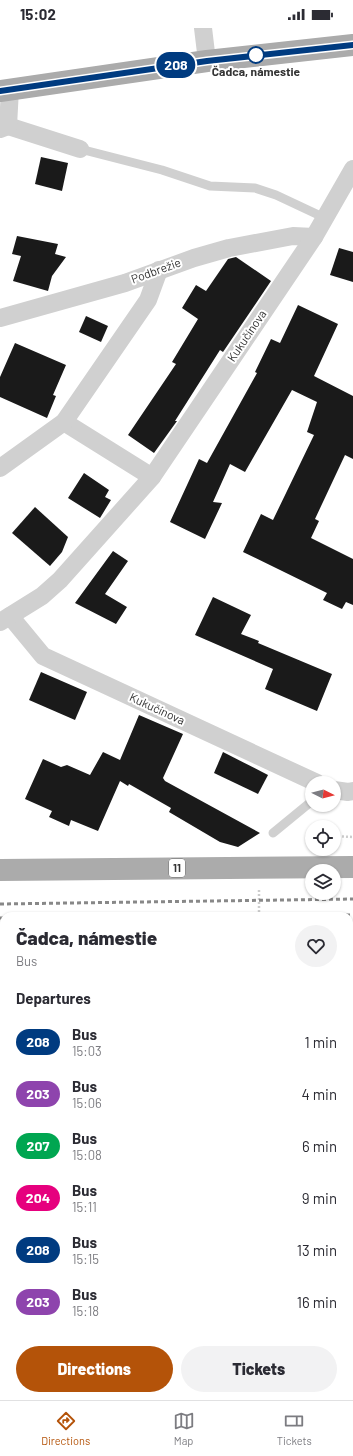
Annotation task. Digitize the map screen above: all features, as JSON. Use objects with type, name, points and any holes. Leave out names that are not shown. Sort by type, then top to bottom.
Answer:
[{"type":"main road","points":[[5,90],[207,61],[353,45]]},
{"type":"main road","name":"11","points":[[0,870],[353,867]]},
{"type":"street","points":[[203,28],[207,61]]},
{"type":"street","points":[[5,90],[4,128],[80,149]]},
{"type":"street","name":"Kukučínova","points":[[305,777],[43,656],[5,619],[42,596],[60,580],[152,477],[314,237],[325,218],[347,195],[353,169]]},
{"type":"street","name":"Podbrežie","points":[[0,318],[125,283],[194,258],[229,248],[293,236],[314,237]]},
{"type":"street","points":[[0,468],[64,422],[148,300],[159,270]]},
{"type":"street","points":[[64,422],[152,477]]},
{"type":"street","points":[[341,791],[353,791]]},
{"type":"lane","points":[[80,149],[162,170],[210,186],[255,188],[276,195],[325,218]]},
{"type":"lane","points":[[273,833],[305,807]]},
{"type":"path","points":[[341,836],[353,837]]},
{"type":"path","points":[[259,889],[259,912]]},
{"type":"building","points":[[41,157],[68,163],[62,191],[35,184]]},
{"type":"building","points":[[17,236],[58,244],[55,254],[66,257],[52,276],[48,291],[13,281],[21,256],[12,254]]},
{"type":"building","points":[[339,248],[353,252],[353,282],[330,275]]},
{"type":"building","points":[[236,257],[271,281],[223,352],[220,350],[175,421],[177,421],[154,453],[128,435],[176,364],[172,362],[198,319],[182,308],[196,285],[206,291],[228,259]]},
{"type":"building","points":[[298,305],[338,324],[314,376],[353,396],[353,459],[345,455],[315,519],[319,521],[311,538],[353,559],[353,605],[346,602],[342,609],[323,600],[327,593],[243,552],[261,514],[273,520],[314,435],[307,432],[317,402],[292,390],[245,472],[230,464],[213,502],[222,503],[205,539],[170,522],[199,459],[207,463],[257,373],[255,372],[271,339],[280,343]]},
{"type":"building","points":[[86,316],[108,326],[101,342],[79,332]]},
{"type":"building","points":[[15,343],[66,365],[53,395],[56,396],[47,418],[0,397],[0,377]]},
{"type":"building","points":[[84,473],[109,490],[105,497],[111,500],[100,518],[68,498]]},
{"type":"building","points":[[35,507],[68,537],[62,552],[50,566],[12,533]]},
{"type":"building","points":[[113,551],[128,561],[105,594],[127,607],[116,624],[75,603]]},
{"type":"building","points":[[213,597],[251,615],[241,634],[259,641],[258,643],[332,674],[317,711],[265,689],[273,669],[195,635]]},
{"type":"building","points":[[41,672],[87,692],[75,720],[29,700]]},
{"type":"building","points":[[139,715],[183,734],[163,778],[165,781],[260,833],[238,847],[220,842],[169,812],[171,808],[129,784],[128,786],[120,781],[98,831],[71,820],[69,826],[49,817],[52,811],[25,799],[43,759],[61,767],[67,765],[90,775],[103,752],[120,760]]},
{"type":"building","points":[[223,752],[268,775],[258,794],[214,773]]},
{"type":"railway","points":[[0,904],[353,899]]},
{"type":"bus line","name":"208","points":[[0,91],[10,88],[207,61],[353,45]]},
{"type":"place","name":"Čadca, námestie","points":[[256,55]]}]
